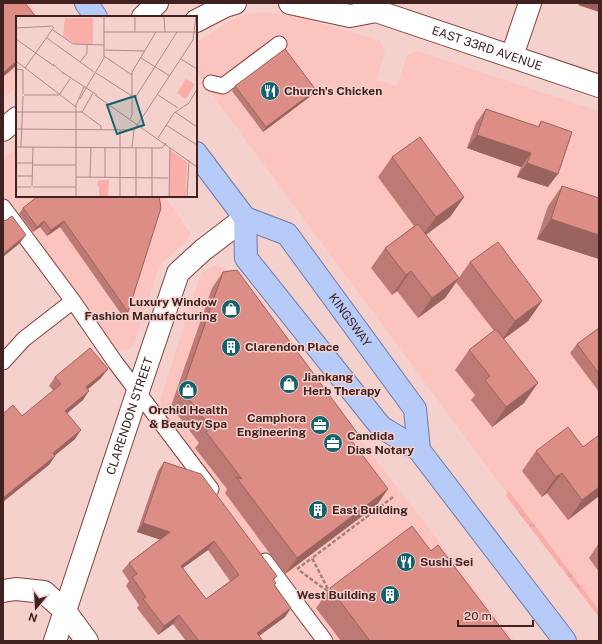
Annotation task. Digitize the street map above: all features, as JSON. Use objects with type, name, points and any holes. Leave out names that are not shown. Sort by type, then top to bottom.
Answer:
[{"type":"main road","points":[[86,3],[95,16]]},
{"type":"main road","points":[[197,154],[245,218],[246,258],[381,427],[419,450],[566,641]]},
{"type":"main road","name":"KINGSWAY","points":[[245,218],[287,234],[415,409],[419,450]]},
{"type":"street","points":[[144,16],[157,3]]},
{"type":"street","points":[[197,20],[225,6],[236,3]]},
{"type":"street","name":"EAST 33RD AVENUE","points":[[290,3],[350,16],[371,7],[599,86]]},
{"type":"street","points":[[512,56],[530,3]]},
{"type":"street","points":[[3,130],[16,119]]},
{"type":"street","name":"CLARENDON STREET","points":[[55,641],[178,273],[203,250],[245,218]]},
{"type":"street","points":[[3,591],[16,589],[44,592],[65,611],[87,641]]},
{"type":"lane","points":[[212,83],[224,86],[280,44]]},
{"type":"lane","points":[[3,207],[73,301],[115,362],[221,502]]},
{"type":"lane","points":[[3,362],[24,339],[73,301]]},
{"type":"lane","points":[[258,551],[325,641]]},
{"type":"path","points":[[280,581],[393,497]]},
{"type":"path","points":[[312,558],[330,593]]},
{"type":"path","points":[[297,569],[330,593]]},
{"type":"path","points":[[304,614],[336,589]]},
{"type":"shaded area","points":[[3,3],[29,3],[39,16],[16,16],[16,88],[3,98]]},
{"type":"shaded area","points":[[263,12],[298,17],[379,40],[385,50],[377,80],[397,86],[407,56],[417,51],[599,111],[599,605],[593,610],[197,74],[197,42],[228,22],[244,15]]},
{"type":"shaded area","points":[[16,149],[16,197],[166,197],[191,234],[186,242],[162,263],[158,270],[134,344],[127,350],[119,349],[115,362],[3,207],[3,159]]},
{"type":"shaded area","points":[[215,266],[223,267],[234,274],[515,641],[325,641],[164,427],[168,416],[162,407],[160,400],[199,279],[202,273]]},
{"type":"green space","points":[[508,490],[599,610],[599,617],[506,496]]},
{"type":"building","points":[[3,3],[25,3],[35,16],[16,16],[16,62],[3,73]]},
{"type":"building","name":"Church's Chicken","points":[[285,49],[316,90],[266,127],[235,86]]},
{"type":"building","points":[[486,109],[539,127],[541,121],[572,132],[558,174],[527,163],[531,153],[477,135]]},
{"type":"building","points":[[420,137],[464,197],[436,217],[392,157]]},
{"type":"building","points":[[562,186],[599,198],[599,235],[551,219]]},
{"type":"building","points":[[37,197],[159,197],[161,208],[128,312],[64,221],[51,230],[44,221],[37,227],[23,208]]},
{"type":"building","points":[[12,216],[26,235],[3,254],[3,219],[5,221]]},
{"type":"building","points":[[418,224],[459,278],[432,298],[411,271],[406,275],[385,248]]},
{"type":"building","points":[[498,242],[542,301],[515,321],[470,262]]},
{"type":"building","name":"Clarendon Place","points":[[237,270],[358,434],[351,440],[388,489],[297,558],[236,477],[242,479],[206,432],[211,428],[182,390],[223,272]]},
{"type":"building","points":[[599,328],[599,374],[577,344]]},
{"type":"building","points":[[496,329],[538,383],[506,407],[485,380],[490,376],[469,350]]},
{"type":"building","points":[[90,348],[108,369],[86,387],[89,391],[65,411],[81,430],[53,453],[55,456],[3,498],[3,414],[13,405],[22,416],[61,384],[55,377]]},
{"type":"building","points":[[568,427],[583,447],[599,435],[599,487],[582,500],[562,473],[556,477],[536,451]]},
{"type":"building","points":[[164,462],[201,474],[277,576],[273,579],[276,583],[274,585],[291,608],[257,633],[263,641],[199,641],[179,615],[164,626],[143,599],[146,597],[132,577],[137,574],[129,563],[170,532],[143,523]],"holes":[[[214,541],[239,575],[206,599],[181,566]]]},
{"type":"building","name":"West Building","points":[[412,526],[431,551],[438,545],[511,641],[370,641],[330,588]]},
{"type":"place","name":"Church's Chicken","points":[[270,91]]},
{"type":"place","name":"Luxury Window Fashion Manufacturing","points":[[231,309]]},
{"type":"place","name":"Clarendon Place","points":[[231,347]]},
{"type":"place","name":"Jiankang Herb Therapy","points":[[289,384]]},
{"type":"place","name":"Orchid Health & Beauty Spa","points":[[188,390]]},
{"type":"place","name":"Camphora Engineering","points":[[320,425]]},
{"type":"place","name":"Candida Dias Notary","points":[[333,443]]},
{"type":"place","name":"East Building","points":[[318,510]]},
{"type":"place","name":"Sushi Sei","points":[[406,562]]},
{"type":"place","name":"West Building","points":[[390,595]]}]
